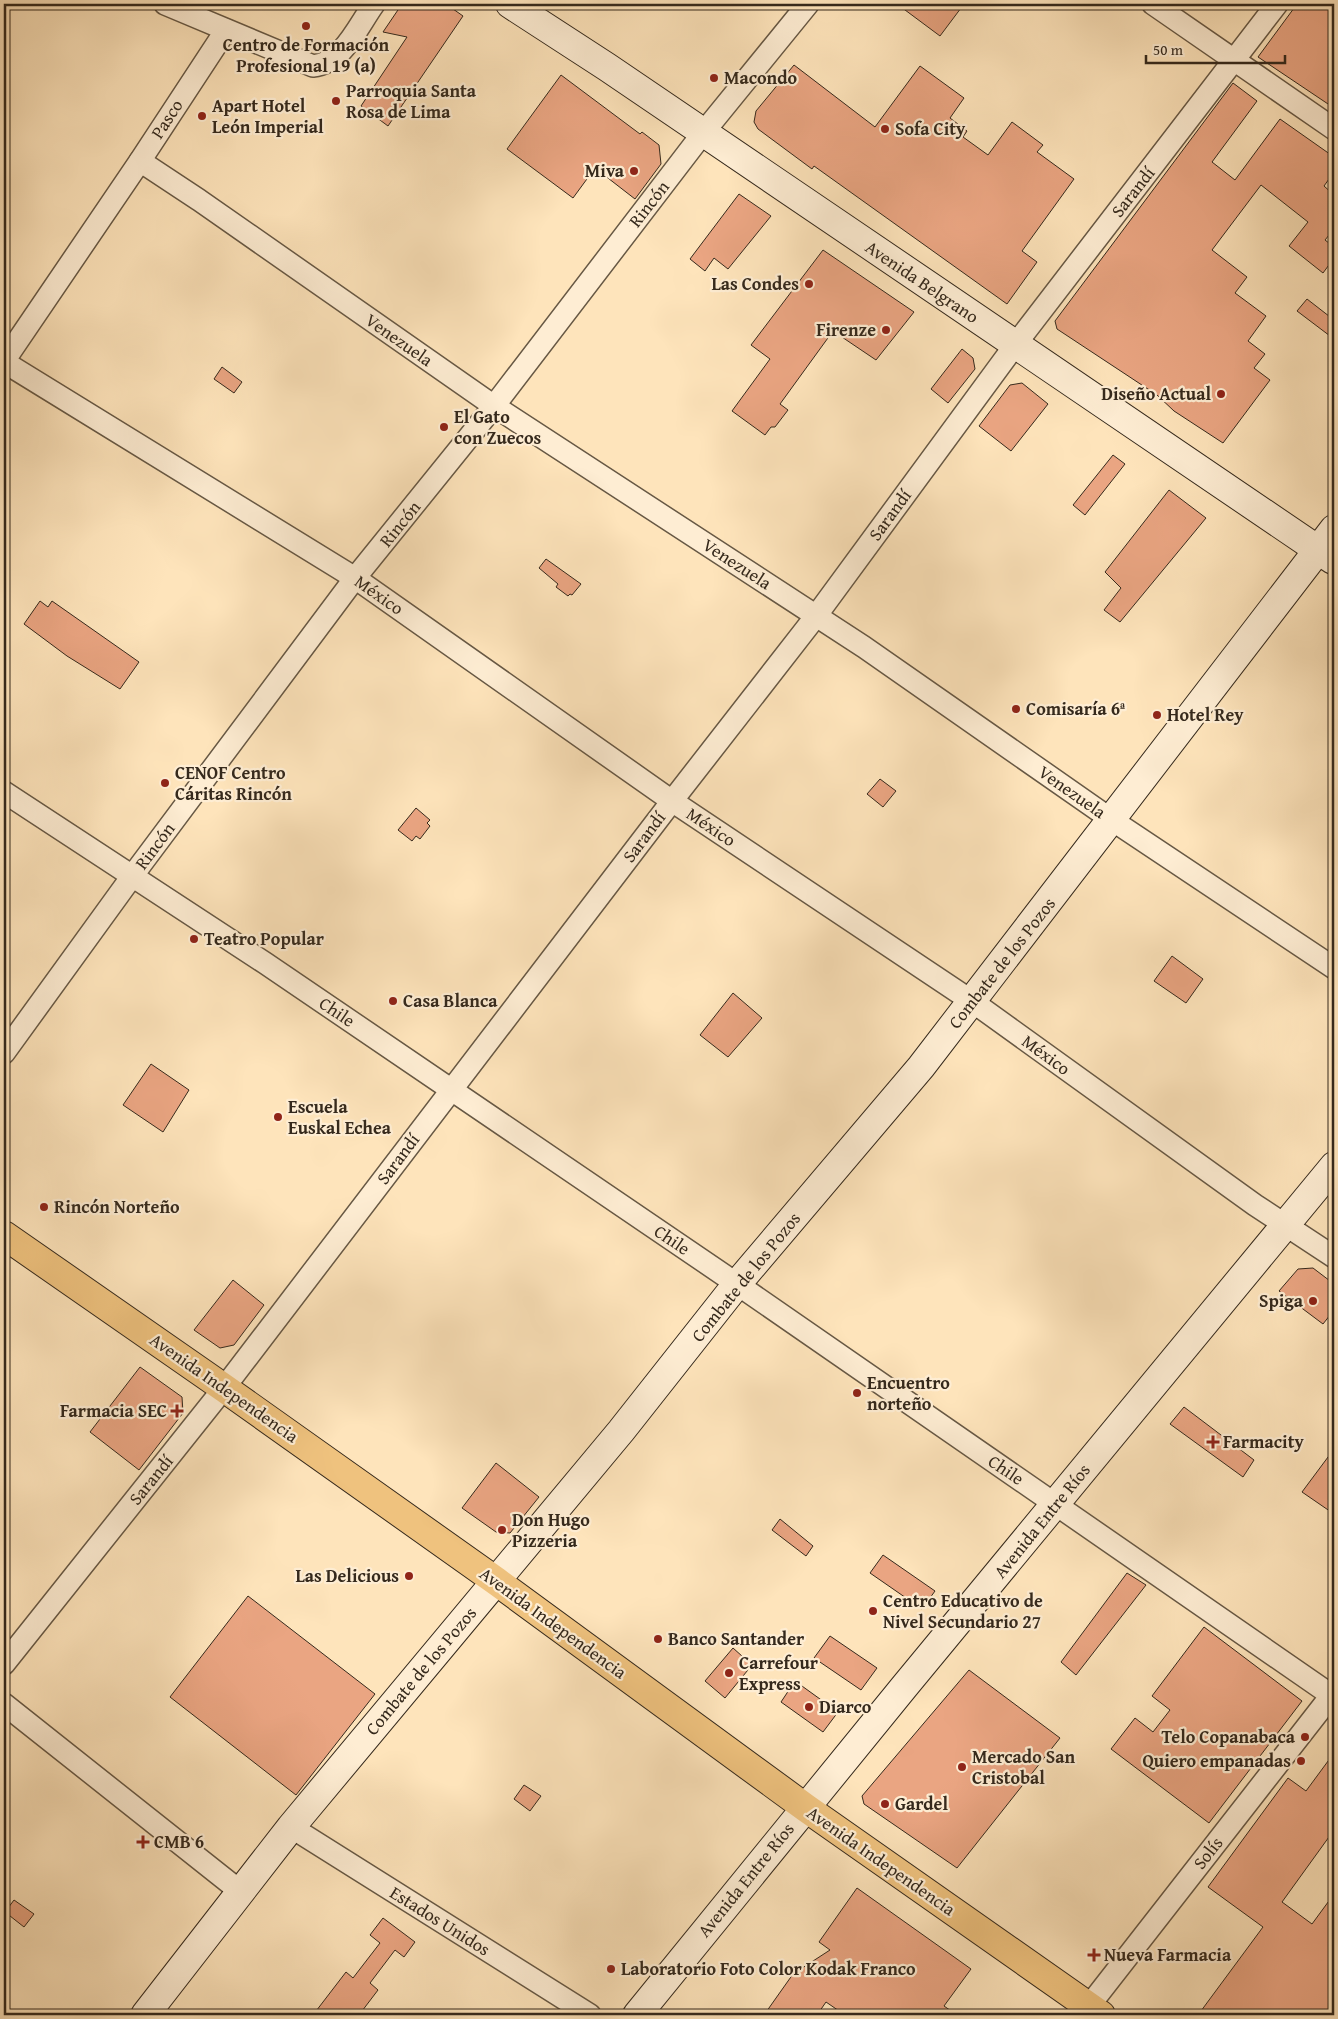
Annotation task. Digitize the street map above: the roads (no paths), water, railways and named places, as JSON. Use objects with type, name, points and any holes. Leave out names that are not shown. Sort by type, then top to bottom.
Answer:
[{"type":"main road","name":"Avenida Belgrano","points":[[510,4],[607,66],[703,134],[1015,345],[1329,547]]},
{"type":"main road","name":"Combate de los Pozos","points":[[145,2015],[291,1827],[622,1431],[737,1284],[871,1128],[1329,547]]},
{"type":"main road","name":"Avenida Entre Ríos","points":[[637,2015],[1056,1504],[1287,1226],[1334,1166]]},
{"type":"main road","name":"Avenida Independencia","points":[[4,1235],[496,1581],[806,1808],[1091,2012]]},
{"type":"street","points":[[165,4],[313,66],[331,61],[340,52],[374,4]]},
{"type":"street","name":"Rincón","points":[[4,1053],[133,876],[356,578],[494,406],[703,134],[808,4]]},
{"type":"street","points":[[1153,4],[1334,129]]},
{"type":"street","name":"Sarandí","points":[[4,1664],[224,1388],[672,801],[816,616],[1015,345],[1277,4]]},
{"type":"street","name":"Pasco","points":[[4,361],[140,161],[226,30]]},
{"type":"street","name":"Venezuela","points":[[140,161],[494,406],[816,616],[1112,820],[1334,968]]},
{"type":"street","name":"México","points":[[4,361],[356,578],[672,801],[972,1002],[1255,1206],[1334,1257]]},
{"type":"street","name":"Chile","points":[[4,792],[133,876],[737,1284],[1333,1695]]},
{"type":"street","name":"Solís","points":[[1091,2012],[1333,1695]]},
{"type":"street","points":[[4,1704],[241,1892]]},
{"type":"street","name":"Estados Unidos","points":[[291,1827],[590,2015]]},
{"type":"place","name":"Centro de Formación Profesional 19 (a)","points":[[306,26]]},
{"type":"place","name":"Macondo","points":[[714,78]]},
{"type":"place","name":"Parroquia Santa Rosa de Lima","points":[[336,101]]},
{"type":"place","name":"Apart Hotel León Imperial","points":[[202,116]]},
{"type":"place","name":"Sofa City","points":[[885,129]]},
{"type":"place","name":"Miva","points":[[634,171]]},
{"type":"place","name":"Las Condes","points":[[809,284]]},
{"type":"place","name":"Firenze","points":[[886,330]]},
{"type":"place","name":"Diseño Actual","points":[[1221,394]]},
{"type":"place","name":"El Gato con Zuecos","points":[[444,427]]},
{"type":"place","name":"Comisaría 6ª","points":[[1016,709]]},
{"type":"place","name":"Hotel Rey","points":[[1157,715]]},
{"type":"place","name":"CENOF Centro Cáritas Rincón","points":[[165,783]]},
{"type":"place","name":"Teatro Popular","points":[[194,939]]},
{"type":"place","name":"Casa Blanca","points":[[393,1001]]},
{"type":"place","name":"Escuela Euskal Echea","points":[[278,1117]]},
{"type":"place","name":"Rincón Norteño","points":[[44,1207]]},
{"type":"place","name":"Spiga","points":[[1313,1301]]},
{"type":"place","name":"Encuentro norteño","points":[[857,1393]]},
{"type":"place","name":"Farmacia SEC","points":[[177,1411]]},
{"type":"place","name":"Farmacity","points":[[1213,1442]]},
{"type":"place","name":"Don Hugo Pizzeria","points":[[502,1530]]},
{"type":"place","name":"Las Delicious","points":[[409,1576]]},
{"type":"place","name":"Centro Educativo de Nivel Secundario 27","points":[[873,1611]]},
{"type":"place","name":"Banco Santander","points":[[658,1639]]},
{"type":"place","name":"Carrefour Express","points":[[729,1673]]},
{"type":"place","name":"Diarco","points":[[809,1707]]},
{"type":"place","name":"Telo Copanabaca","points":[[1305,1737]]},
{"type":"place","name":"Quiero empanadas","points":[[1301,1761]]},
{"type":"place","name":"Mercado San Cristobal","points":[[962,1767]]},
{"type":"place","name":"Gardel","points":[[885,1804]]},
{"type":"place","name":"CMB 6","points":[[143,1842]]},
{"type":"place","name":"Nueva Farmacia","points":[[1094,1955]]},
{"type":"place","name":"Laboratorio Foto Color Kodak Franco","points":[[611,1969]]}]
